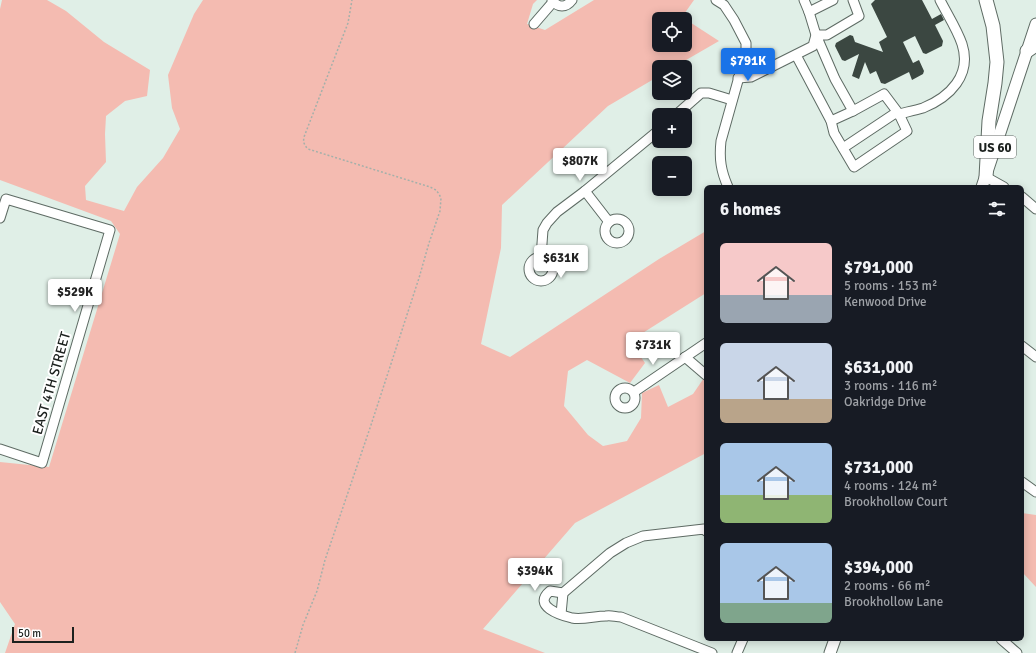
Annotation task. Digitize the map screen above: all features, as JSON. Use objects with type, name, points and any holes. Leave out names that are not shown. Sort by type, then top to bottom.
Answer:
[{"type":"highway","points":[[984,182],[989,121],[997,62],[993,26],[986,0]]},
{"type":"main road","name":"US 60","points":[[984,182],[1031,48],[1036,24]]},
{"type":"main road","points":[[830,653],[834,641]]},
{"type":"street","points":[[534,24],[552,1],[555,4],[562,6],[569,4],[572,0]]},
{"type":"street","points":[[716,0],[724,5],[746,43],[746,52],[721,141],[721,170],[727,185]]},
{"type":"street","points":[[804,0],[816,35],[835,79],[853,111]]},
{"type":"street","points":[[809,12],[833,0]]},
{"type":"street","points":[[816,35],[827,35],[859,16],[853,0]]},
{"type":"street","points":[[843,148],[894,114],[923,108],[946,96],[955,87],[963,72],[964,59],[962,44],[940,0]]},
{"type":"street","points":[[738,78],[750,77],[813,46],[816,35]]},
{"type":"street","points":[[796,55],[831,121],[834,133],[854,167],[907,131],[899,114],[884,94],[831,121]]},
{"type":"street","points":[[684,108],[702,93],[709,93],[732,100]]},
{"type":"street","points":[[541,257],[543,230],[547,223],[558,212],[652,136]]},
{"type":"street","points":[[984,182],[996,185]]},
{"type":"street","points":[[585,191],[609,222]]},
{"type":"street","name":"EAST 4TH STREET","points":[[0,218],[6,199],[110,230],[42,463],[0,449]]},
{"type":"street","points":[[1024,199],[1036,208]]},
{"type":"street","points":[[634,392],[704,344]]},
{"type":"street","points":[[1024,348],[1036,357]]},
{"type":"street","points":[[685,357],[704,373]]},
{"type":"street","points":[[1024,483],[1036,492]]},
{"type":"street","points":[[704,529],[643,536],[626,543],[610,553],[563,592],[550,591],[544,599],[544,604],[550,610],[572,618],[606,616],[621,617],[712,653]]},
{"type":"street","points":[[561,614],[563,592]]},
{"type":"street","points":[[737,653],[742,641]]},
{"type":"street","points":[[1003,641],[1017,653]]},
{"type":"path","points":[[295,653],[303,625],[317,591],[325,560],[371,425],[441,206],[439,194],[436,190],[430,187],[308,149],[304,146],[304,137],[348,23],[352,0]]},
{"type":"shaded area","points":[[2,0],[47,0],[66,11],[104,42],[150,70],[147,96],[125,101],[106,116],[106,162],[85,186],[86,200],[124,211],[137,187],[163,158],[180,129],[172,108],[168,75],[194,14],[203,0],[537,0],[533,4],[527,24],[545,30],[594,0],[694,0],[686,12],[652,12],[652,52],[692,52],[692,23],[719,41],[686,60],[652,60],[652,80],[608,106],[502,205],[501,248],[481,344],[510,357],[659,259],[704,232],[704,294],[630,341],[645,363],[630,383],[587,360],[568,371],[564,406],[588,435],[603,446],[627,441],[641,418],[642,393],[659,385],[668,407],[693,394],[704,378],[704,454],[575,523],[483,629],[545,653],[5,653],[15,624],[0,602],[0,462],[49,467],[120,234],[111,221],[0,180],[0,9]]},
{"type":"shaded area","points":[[1024,513],[1036,515],[1036,587],[1024,574]]},
{"type":"building","points":[[875,0],[922,0],[932,19],[941,14],[944,20],[935,25],[943,41],[942,46],[926,54],[923,53],[915,36],[903,42],[913,63],[919,60],[924,71],[923,74],[912,80],[909,72],[885,84],[881,83],[876,71],[870,74],[865,62],[859,79],[852,76],[859,54],[845,61],[842,60],[835,46],[836,43],[850,35],[853,36],[855,42],[883,52],[879,42],[887,37],[871,4]]}]
